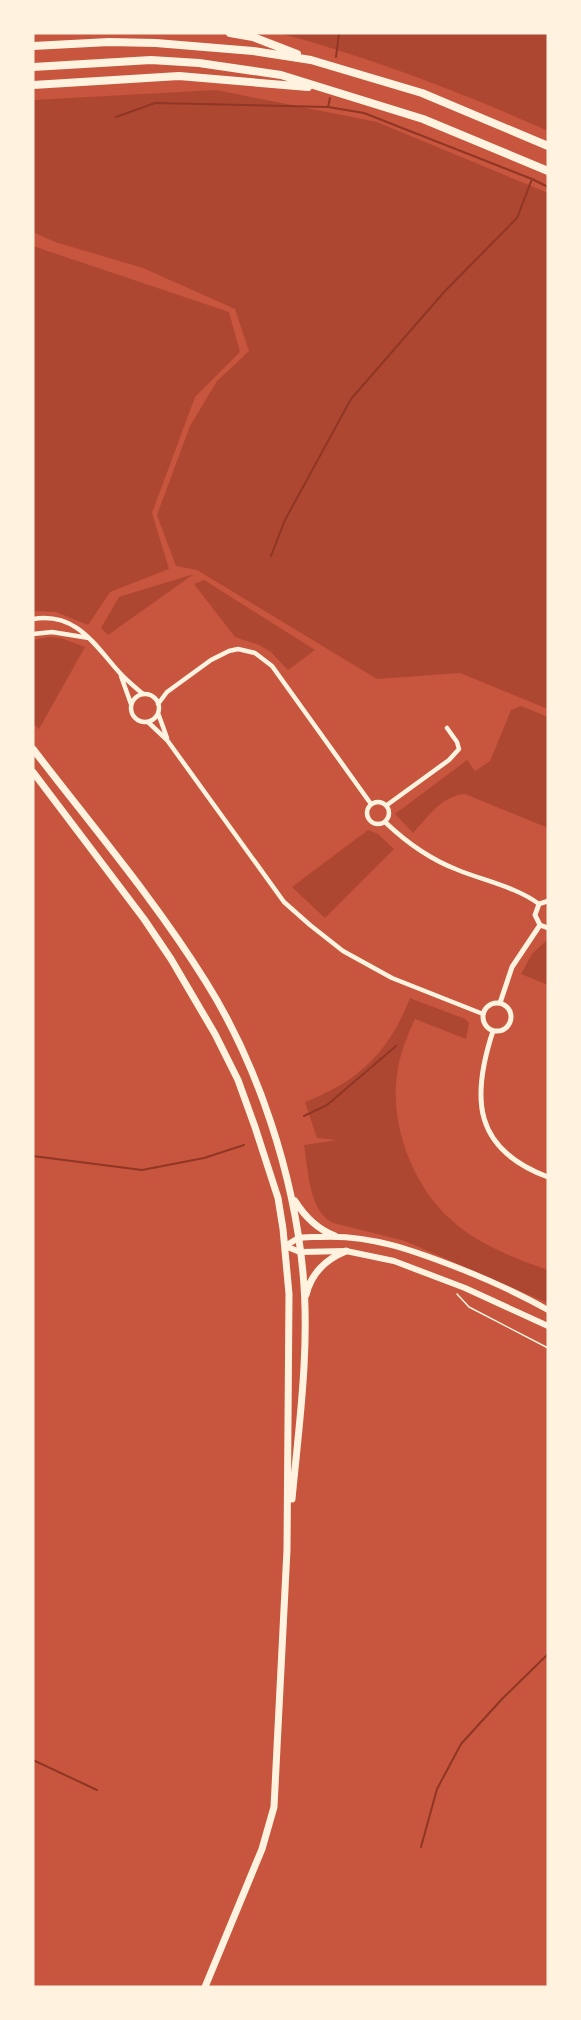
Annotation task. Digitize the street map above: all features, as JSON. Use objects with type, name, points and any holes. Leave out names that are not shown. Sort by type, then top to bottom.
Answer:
[{"type":"highway","points":[[230,33],[253,37],[311,60],[422,93],[548,146]]},
{"type":"highway","points":[[33,46],[109,42],[156,43],[253,51],[311,60]]},
{"type":"highway","points":[[33,67],[151,60],[280,75],[423,119],[548,171]]},
{"type":"highway","points":[[33,85],[179,76],[322,88]]},
{"type":"main road","points":[[33,749],[144,891],[207,984],[232,1028],[255,1080],[292,1195],[299,1238],[304,1304],[304,1359],[287,1550]]},
{"type":"main road","points":[[33,772],[144,919],[171,959],[215,1034],[238,1080],[255,1127],[278,1198],[285,1246],[290,1315],[287,1550],[274,1808],[261,1849],[205,1987]]},
{"type":"main road","points":[[292,1195],[309,1219],[335,1236]]},
{"type":"main road","points":[[285,1246],[299,1238],[335,1236],[366,1238],[416,1251],[511,1290],[548,1310]]},
{"type":"main road","points":[[285,1246],[300,1252],[346,1251],[379,1257],[422,1271],[548,1326]]},
{"type":"main road","points":[[304,1304],[315,1275],[328,1261],[346,1251]]},
{"type":"street","points":[[33,619],[48,618],[68,622],[91,639],[120,673],[142,694]]},
{"type":"street","points":[[33,634],[52,632],[91,639]]},
{"type":"street","points":[[167,740],[158,713],[158,704],[167,692],[222,654],[238,649],[255,653],[272,666],[371,804]]},
{"type":"street","points":[[120,673],[131,704]]},
{"type":"street","points":[[158,713],[153,720],[138,722],[130,710],[131,704],[135,697],[142,694],[167,692]]},
{"type":"street","points":[[150,695],[158,704]]},
{"type":"street","points":[[148,722],[167,740],[284,902],[310,925],[343,951],[392,978],[483,1014]]},
{"type":"street","points":[[387,805],[449,760],[459,749],[447,728]]},
{"type":"street","points":[[377,802],[387,805],[389,812],[385,822],[379,824],[369,820],[367,810],[371,804],[377,802]]},
{"type":"street","points":[[385,822],[404,840],[434,859],[517,891],[539,904],[548,901]]},
{"type":"street","points":[[539,904],[535,915],[540,925],[548,928]]},
{"type":"street","points":[[500,1003],[512,967],[540,925]]},
{"type":"street","points":[[500,1003],[508,1009],[511,1018],[503,1030],[493,1031],[484,1022],[483,1014],[491,1004],[500,1003]]},
{"type":"street","points":[[493,1031],[484,1057],[480,1080],[480,1102],[486,1123],[495,1142],[509,1157],[527,1169],[548,1177]]},
{"type":"path","points":[[457,1294],[469,1307],[548,1348]]},
{"type":"shaded area","points":[[279,33],[548,33],[548,131],[416,77],[348,53]]},
{"type":"shaded area","points":[[216,90],[377,122],[548,193],[548,709],[460,673],[377,679],[197,570],[176,566],[157,515],[190,426],[217,381],[249,351],[235,309],[143,268],[55,242],[33,232],[33,100]]},
{"type":"shaded area","points":[[33,246],[229,312],[240,352],[195,397],[152,513],[169,569],[110,592],[88,625],[56,612],[33,611]]},
{"type":"shaded area","points":[[194,574],[108,635],[101,628],[119,597]]},
{"type":"shaded area","points":[[204,580],[315,650],[288,670],[271,652],[259,645],[235,637],[194,584]]},
{"type":"shaded area","points":[[49,637],[61,638],[85,647],[39,729],[33,723],[33,640]]},
{"type":"shaded area","points":[[521,706],[548,717],[548,828],[465,794],[442,803],[413,833],[395,814],[467,760],[475,771],[490,761],[511,710]]},
{"type":"shaded area","points":[[368,830],[378,834],[394,849],[325,918],[292,887]]},
{"type":"shaded area","points":[[548,939],[548,985],[521,974],[532,954]]},
{"type":"shaded area","points":[[410,998],[465,1019],[469,1023],[466,1039],[415,1019],[406,1039],[398,1068],[397,1113],[406,1152],[414,1170],[435,1203],[458,1226],[495,1249],[548,1270],[548,1303],[405,1241],[333,1223],[319,1210],[314,1200],[304,1145],[337,1140],[317,1138],[305,1102],[341,1084],[370,1062],[392,1034]]},
{"type":"waterway","points":[[336,57],[339,33]]},
{"type":"waterway","points":[[328,107],[330,98]]},
{"type":"waterway","points":[[116,117],[155,103],[328,107],[364,113],[548,187]]},
{"type":"waterway","points":[[271,556],[285,520],[351,399],[445,291],[517,218],[532,179]]},
{"type":"waterway","points":[[304,1116],[327,1105],[396,1046]]},
{"type":"waterway","points":[[33,1156],[142,1170],[204,1158],[244,1145]]},
{"type":"waterway","points":[[421,1847],[437,1789],[461,1744],[548,1654]]},
{"type":"waterway","points":[[33,1760],[97,1790]]}]
